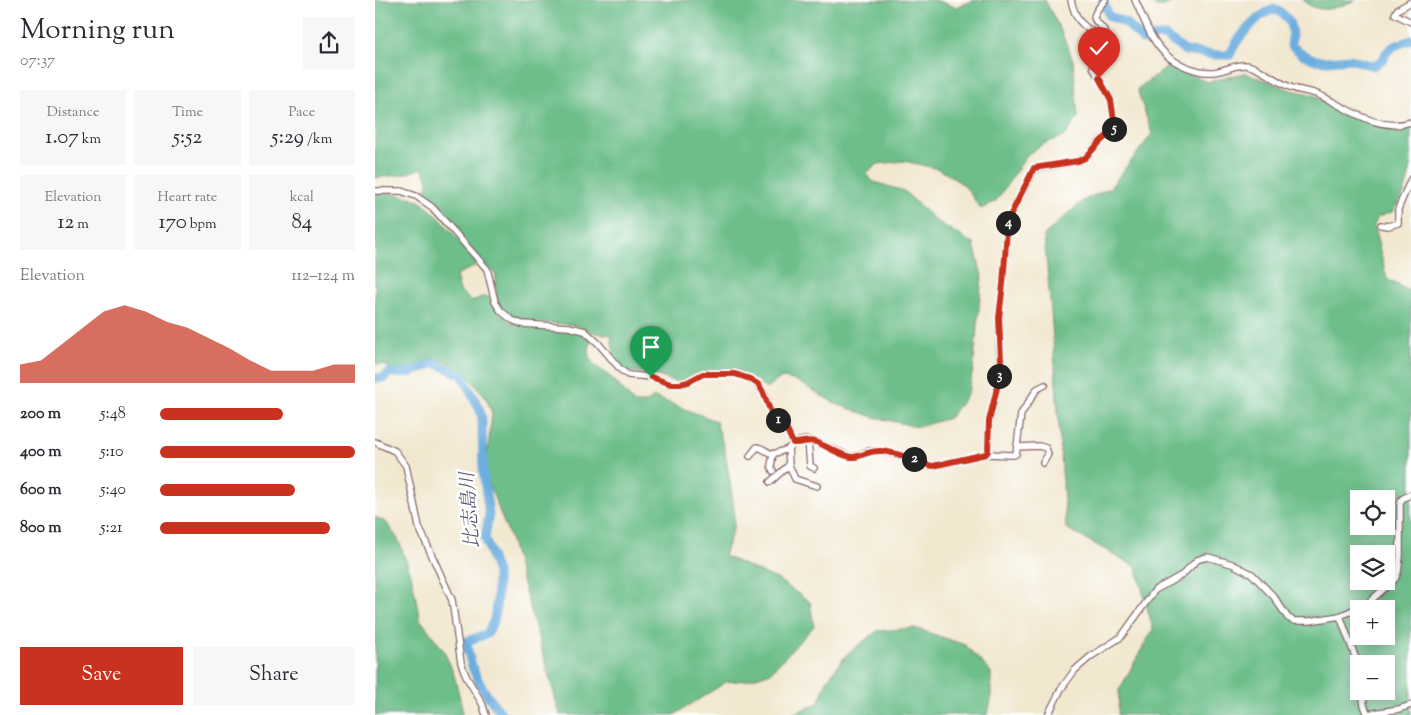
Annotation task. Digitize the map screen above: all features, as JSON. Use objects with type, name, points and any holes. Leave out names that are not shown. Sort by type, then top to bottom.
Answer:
[{"type":"street","points":[[986,454],[988,451],[989,421],[1001,360],[999,318],[1008,222],[1034,168],[1078,161],[1085,158],[1115,127],[1111,100],[1098,73],[1093,67],[1101,51],[1101,39],[1084,27],[1076,18],[1071,0]]},
{"type":"street","points":[[1098,73],[1105,55],[1107,42],[1104,31],[1094,20],[1095,12],[1105,0]]},
{"type":"street","points":[[1135,0],[1153,40],[1170,58],[1197,70],[1213,72],[1245,65],[1252,66],[1280,83],[1291,88],[1317,94],[1362,117],[1388,125],[1411,122]]},
{"type":"street","points":[[1411,2],[1397,10],[1395,14],[1411,22]]},
{"type":"street","points":[[1381,225],[1388,226],[1398,223],[1399,208],[1411,179]]},
{"type":"street","points":[[375,191],[401,192],[416,196],[432,207],[487,269],[495,302],[501,311],[512,320],[523,324],[569,327],[585,331],[621,370],[629,375],[651,377],[671,384],[688,382],[703,374],[735,374],[750,379],[759,385],[770,410],[787,430],[793,443]]},
{"type":"street","points":[[750,456],[757,447],[764,448],[773,454],[788,449],[793,443],[807,440],[851,457],[868,451],[881,451],[916,460],[925,465],[941,465],[986,454],[1014,455],[1016,454],[1021,414],[1037,389],[1045,385]]},
{"type":"street","points":[[807,440],[811,466],[815,468]]},
{"type":"street","points":[[375,442],[395,451],[406,466],[419,527],[452,600],[461,663],[467,678],[482,703],[486,715]]},
{"type":"street","points":[[1017,447],[1039,446],[1046,448],[1048,454],[1043,463]]},
{"type":"street","points":[[788,449],[789,465],[795,479],[798,482],[808,482],[817,486]]},
{"type":"street","points":[[773,454],[771,466],[773,471]]},
{"type":"street","points":[[770,482],[789,465]]},
{"type":"street","points":[[1048,715],[1061,689],[1075,670],[1090,656],[1121,637],[1155,590],[1181,575],[1197,560],[1214,558],[1253,574],[1288,618],[1294,621],[1309,621],[1340,616],[1368,603],[1395,579],[1398,572],[1400,556],[1400,504],[1402,499],[1411,494]]},
{"type":"street","points":[[1340,616],[1355,655]]},
{"type":"street","points":[[1363,700],[1367,714],[1411,705]]},
{"type":"green space","points":[[375,0],[934,0],[956,7],[975,0],[1045,0],[1073,60],[1078,117],[1065,136],[1043,144],[1028,154],[996,201],[981,209],[964,185],[939,169],[904,161],[878,164],[866,174],[874,182],[904,191],[936,221],[974,244],[982,276],[973,370],[968,394],[949,418],[918,427],[874,417],[836,404],[797,381],[784,378],[779,379],[766,389],[756,380],[721,371],[699,373],[677,382],[647,373],[629,372],[615,361],[611,335],[593,332],[574,325],[531,322],[508,314],[500,306],[496,293],[496,275],[433,204],[422,195],[427,188],[428,182],[422,168],[405,174],[375,178]]},
{"type":"green space","points":[[1151,0],[1176,0],[1164,6],[1156,7]]},
{"type":"green space","points":[[1302,0],[1356,0],[1335,8],[1322,9],[1315,8]]},
{"type":"green space","points":[[1171,64],[1207,82],[1245,73],[1291,90],[1314,95],[1344,114],[1400,131],[1411,125],[1411,168],[1404,194],[1392,212],[1376,218],[1374,227],[1387,279],[1411,292],[1411,715],[1118,715],[1119,690],[1153,629],[1136,567],[1066,528],[1044,235],[1084,200],[1110,188],[1152,134],[1137,89]]},
{"type":"green space","points":[[391,193],[417,200],[425,205],[440,219],[476,261],[474,267],[456,276],[460,291],[471,301],[486,296],[504,317],[515,324],[570,330],[593,340],[589,351],[592,363],[614,380],[634,403],[646,403],[654,397],[716,421],[725,451],[734,508],[734,526],[724,556],[777,579],[810,602],[814,626],[771,672],[747,680],[726,682],[674,715],[560,715],[510,538],[485,474],[492,413],[485,396],[465,373],[445,361],[432,358],[422,365],[419,373],[404,376],[386,366],[375,364],[375,194]]},
{"type":"green space","points":[[375,517],[386,522],[399,541],[411,574],[420,619],[444,651],[454,675],[462,707],[462,715],[375,715]]},
{"type":"green space","points":[[915,628],[965,645],[991,672],[991,702],[987,715],[790,715],[818,703],[828,679],[846,655],[877,631]]},
{"type":"waterway","points":[[1103,0],[1109,16],[1126,23],[1143,40],[1165,36],[1185,51],[1214,55],[1230,55],[1248,28],[1261,16],[1274,9],[1284,15],[1290,23],[1292,33],[1291,45],[1302,54],[1316,60],[1350,59],[1373,66],[1384,59],[1388,51],[1411,40]]},
{"type":"waterway","name":"比志島川","points":[[375,378],[384,378],[389,372],[401,374],[412,372],[435,363],[462,375],[479,408],[482,419],[483,472],[489,514],[485,538],[497,573],[497,599],[494,620],[487,634],[467,641],[474,671],[490,699],[503,715]]},
{"type":"route","points":[[651,377],[671,384],[688,382],[703,374],[735,374],[750,379],[759,385],[770,410],[787,430],[793,443],[806,440],[816,442],[851,457],[868,451],[881,451],[933,466],[986,454],[990,437],[989,421],[1001,360],[999,318],[1008,222],[1034,168],[1078,161],[1085,158],[1112,132],[1115,127],[1111,100],[1099,78]]}]
